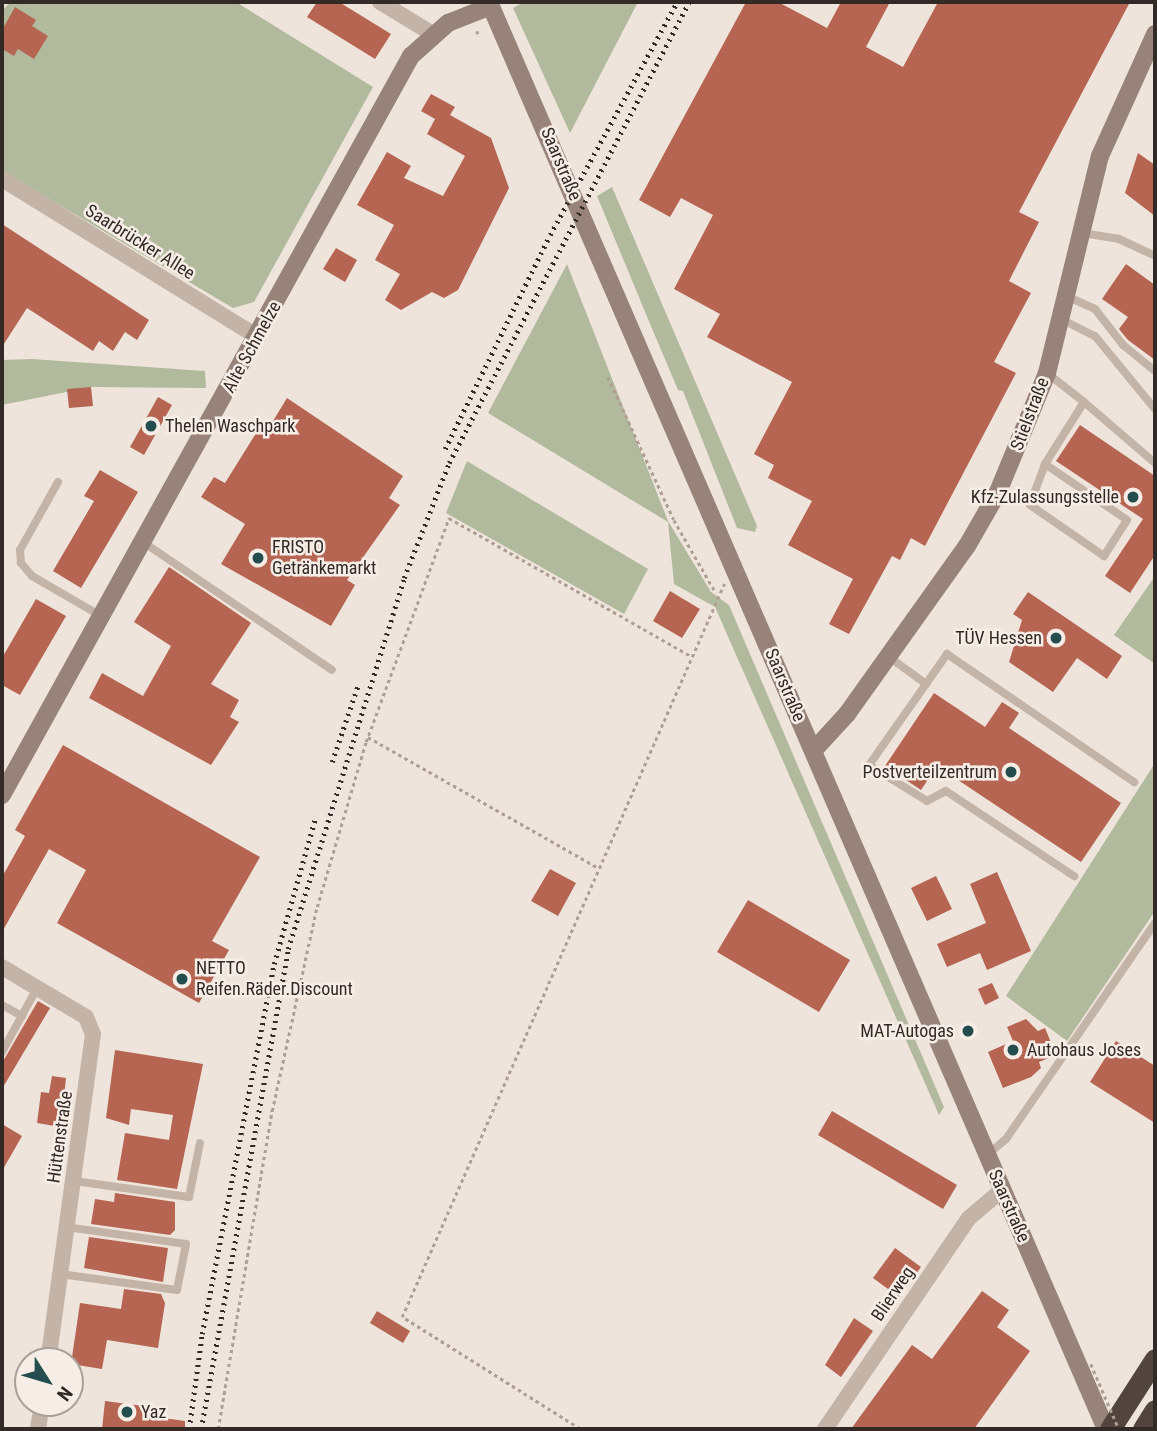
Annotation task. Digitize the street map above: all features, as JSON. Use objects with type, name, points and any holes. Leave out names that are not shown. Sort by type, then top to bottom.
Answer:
[{"type":"highway","points":[[1108,1429],[1155,1359]]},
{"type":"highway","points":[[1143,1429],[1155,1410]]},
{"type":"street","points":[[380,2],[433,34]]},
{"type":"street","name":"Alte Schmelze","points":[[2,795],[258,337],[396,81],[433,34],[490,4]]},
{"type":"street","name":"Saarstraße","points":[[490,4],[1002,1190],[1085,1367],[1108,1429]]},
{"type":"street","name":"Stielstraße","points":[[814,750],[834,733],[984,519],[1047,373],[1079,232],[1100,156],[1153,45]]},
{"type":"street","name":"Saarbrücker Allee","points":[[2,179],[258,337]]},
{"type":"street","name":"Hüttenstraße","points":[[2,967],[86,1017],[93,1034],[50,1347]]},
{"type":"street","name":"Blierweg","points":[[825,1429],[969,1217],[1002,1190]]},
{"type":"lane","points":[[1079,232],[1119,239],[1155,256]]},
{"type":"lane","points":[[1064,295],[1090,304],[1123,345],[1155,371]]},
{"type":"lane","points":[[1059,318],[1094,336],[1155,409]]},
{"type":"lane","points":[[1047,373],[1155,463]]},
{"type":"lane","points":[[1045,464],[1127,520],[1104,556],[1030,505],[1045,464],[1084,402]]},
{"type":"lane","points":[[58,482],[20,550],[21,563],[32,576],[101,615]]},
{"type":"lane","points":[[143,542],[332,670]]},
{"type":"lane","points":[[1074,876],[946,791],[927,801],[869,765],[947,654],[1134,782]]},
{"type":"lane","points":[[888,657],[926,684]]},
{"type":"lane","points":[[987,1155],[1006,1139],[1155,923]]},
{"type":"lane","points":[[2,1052],[37,988]]},
{"type":"lane","points":[[2,1005],[22,1016]]},
{"type":"lane","points":[[74,1181],[188,1197],[201,1143]]},
{"type":"lane","points":[[60,1274],[177,1290],[186,1244],[67,1227]]},
{"type":"path","points":[[608,377],[674,520],[716,593]]},
{"type":"path","points":[[218,1429],[272,1111],[317,907],[368,737],[449,518],[691,656]]},
{"type":"path","points":[[580,1429],[402,1317],[600,868],[716,593],[737,575]]},
{"type":"path","points":[[368,737],[600,868]]},
{"type":"path","points":[[1085,1367],[1119,1429]]},
{"type":"green space","points":[[10,2],[236,2],[373,87],[254,302],[233,308],[2,171],[2,11]]},
{"type":"green space","points":[[524,2],[638,2],[570,133],[513,8]]},
{"type":"green space","points":[[612,187],[757,526],[755,532],[737,528],[683,391],[678,390],[597,196]]},
{"type":"green space","points":[[567,264],[668,521],[711,592],[729,605],[944,1107],[939,1115],[715,607],[674,584],[668,522],[488,413]]},
{"type":"green space","points":[[32,359],[205,371],[206,388],[91,387],[2,405],[2,360]]},
{"type":"green space","points":[[467,461],[648,569],[624,614],[446,513]]},
{"type":"green space","points":[[1155,576],[1155,664],[1114,635]]},
{"type":"green space","points":[[1155,763],[1155,911],[1067,1041],[1006,996]]},
{"type":"building","points":[[317,2],[339,2],[391,34],[375,59],[307,17]]},
{"type":"building","points":[[746,2],[778,2],[827,28],[841,2],[890,2],[866,47],[903,67],[938,2],[1130,2],[1019,212],[1039,222],[1009,281],[1031,293],[994,362],[1016,373],[925,546],[911,538],[900,560],[892,556],[849,634],[829,624],[853,579],[788,545],[812,501],[768,478],[774,465],[754,454],[792,382],[707,337],[720,314],[674,289],[713,215],[681,198],[670,217],[639,200]]},
{"type":"building","points":[[15,7],[36,20],[32,26],[48,36],[34,59],[18,49],[14,56],[2,49],[2,30]]},
{"type":"building","points":[[431,94],[455,107],[450,115],[491,138],[509,188],[458,290],[444,298],[432,292],[401,310],[385,300],[400,274],[375,260],[394,225],[357,205],[387,152],[411,166],[404,178],[443,196],[465,156],[427,134],[435,119],[421,111]]},
{"type":"building","points":[[1138,153],[1155,165],[1155,216],[1125,193]]},
{"type":"building","points":[[2,224],[149,320],[137,340],[125,332],[113,351],[99,341],[93,351],[27,308],[2,347]]},
{"type":"building","points":[[336,248],[357,260],[345,282],[323,269]]},
{"type":"building","points":[[1126,264],[1155,285],[1155,360],[1128,340],[1119,329],[1128,317],[1102,299]]},
{"type":"building","points":[[91,387],[93,406],[69,408],[67,389]]},
{"type":"building","name":"Thelen Waschpark","points":[[158,397],[172,405],[144,455],[130,447]]},
{"type":"building","points":[[287,398],[403,476],[389,498],[400,505],[347,580],[355,585],[331,626],[221,564],[245,524],[201,497],[214,477],[225,483],[263,422],[270,426]]},
{"type":"building","name":"Kfz-Zulassungsstelle","points":[[1080,425],[1155,476],[1155,555],[1130,593],[1105,576],[1143,519],[1056,461]]},
{"type":"building","points":[[100,470],[138,492],[81,588],[53,571],[94,501],[84,496]]},
{"type":"building","points":[[169,567],[251,623],[211,684],[239,700],[230,717],[239,722],[211,765],[89,698],[102,673],[143,696],[171,646],[134,622]]},
{"type":"building","points":[[670,591],[700,609],[682,638],[653,621]]},
{"type":"building","name":"TÜV Hessen","points":[[1028,592],[1122,656],[1107,679],[1077,658],[1053,692],[1009,662],[1022,620],[1013,614]]},
{"type":"building","points":[[36,599],[66,616],[20,695],[2,685],[2,658]]},
{"type":"building","name":"Postverteilzentrum","points":[[934,693],[985,727],[1002,702],[1019,713],[1009,728],[1121,803],[1081,862],[937,766],[921,790],[885,766]]},
{"type":"building","points":[[63,745],[260,857],[212,941],[229,950],[199,1003],[57,923],[86,870],[49,849],[2,932],[2,877],[25,836],[15,830]]},
{"type":"building","points":[[550,869],[576,883],[558,916],[531,901]]},
{"type":"building","points":[[997,872],[1031,951],[987,970],[980,953],[947,967],[937,944],[986,923],[970,884]]},
{"type":"building","points":[[936,876],[952,909],[927,921],[911,888]]},
{"type":"building","points":[[748,900],[850,960],[819,1012],[717,952]]},
{"type":"building","points":[[992,983],[999,998],[985,1005],[978,989]]},
{"type":"building","points":[[38,1001],[50,1008],[2,1089],[2,1063]]},
{"type":"building","points":[[1026,1019],[1038,1031],[1045,1028],[1056,1055],[1039,1062],[1041,1068],[1031,1077],[1003,1088],[988,1052],[1013,1041],[1007,1027]]},
{"type":"building","points":[[1116,1041],[1155,1066],[1155,1123],[1090,1082]]},
{"type":"building","points":[[115,1050],[203,1064],[177,1189],[117,1180],[125,1133],[169,1140],[173,1115],[131,1109],[129,1125],[106,1118]]},
{"type":"building","points":[[52,1076],[66,1078],[61,1127],[37,1123],[41,1092],[49,1093]]},
{"type":"building","points":[[832,1111],[957,1185],[943,1209],[818,1135]]},
{"type":"building","points":[[2,1124],[22,1136],[2,1171]]},
{"type":"building","points":[[115,1193],[175,1202],[175,1230],[170,1235],[91,1224],[95,1199],[114,1202]]},
{"type":"building","points":[[89,1237],[168,1248],[163,1282],[84,1268]]},
{"type":"building","points":[[895,1248],[921,1267],[899,1297],[873,1278]]},
{"type":"building","points":[[124,1289],[161,1294],[165,1303],[158,1348],[107,1340],[102,1369],[84,1366],[84,1347],[74,1347],[80,1303],[121,1309]]},
{"type":"building","points":[[982,1291],[1009,1310],[997,1327],[1030,1351],[974,1429],[851,1429],[912,1345],[932,1359]]},
{"type":"building","points":[[377,1311],[410,1331],[403,1343],[370,1323]]},
{"type":"building","points":[[854,1318],[873,1331],[841,1377],[825,1365]]},
{"type":"building","name":"Yaz","points":[[105,1401],[151,1407],[149,1416],[185,1421],[185,1429],[102,1429]]},
{"type":"railway","points":[[445,449],[550,235],[677,2]]},
{"type":"railway","points":[[201,1429],[288,949],[404,578],[449,463],[689,2]]},
{"type":"railway","points":[[332,762],[358,685]]},
{"type":"railway","points":[[189,1429],[202,1334],[274,964],[315,819]]},
{"type":"place","name":"Thelen Waschpark","points":[[151,426]]},
{"type":"place","name":"Kfz-Zulassungsstelle","points":[[1133,497]]},
{"type":"place","name":"FRISTO Getränkemarkt","points":[[258,558]]},
{"type":"place","name":"TÜV Hessen","points":[[1056,638]]},
{"type":"place","name":"Postverteilzentrum","points":[[1011,772]]},
{"type":"place","name":"NETTO Reifen.Räder.Discount","points":[[182,979]]},
{"type":"place","name":"MAT-Autogas","points":[[968,1031]]},
{"type":"place","name":"Autohaus Joses","points":[[1013,1050]]},
{"type":"place","name":"Yaz","points":[[127,1412]]}]
